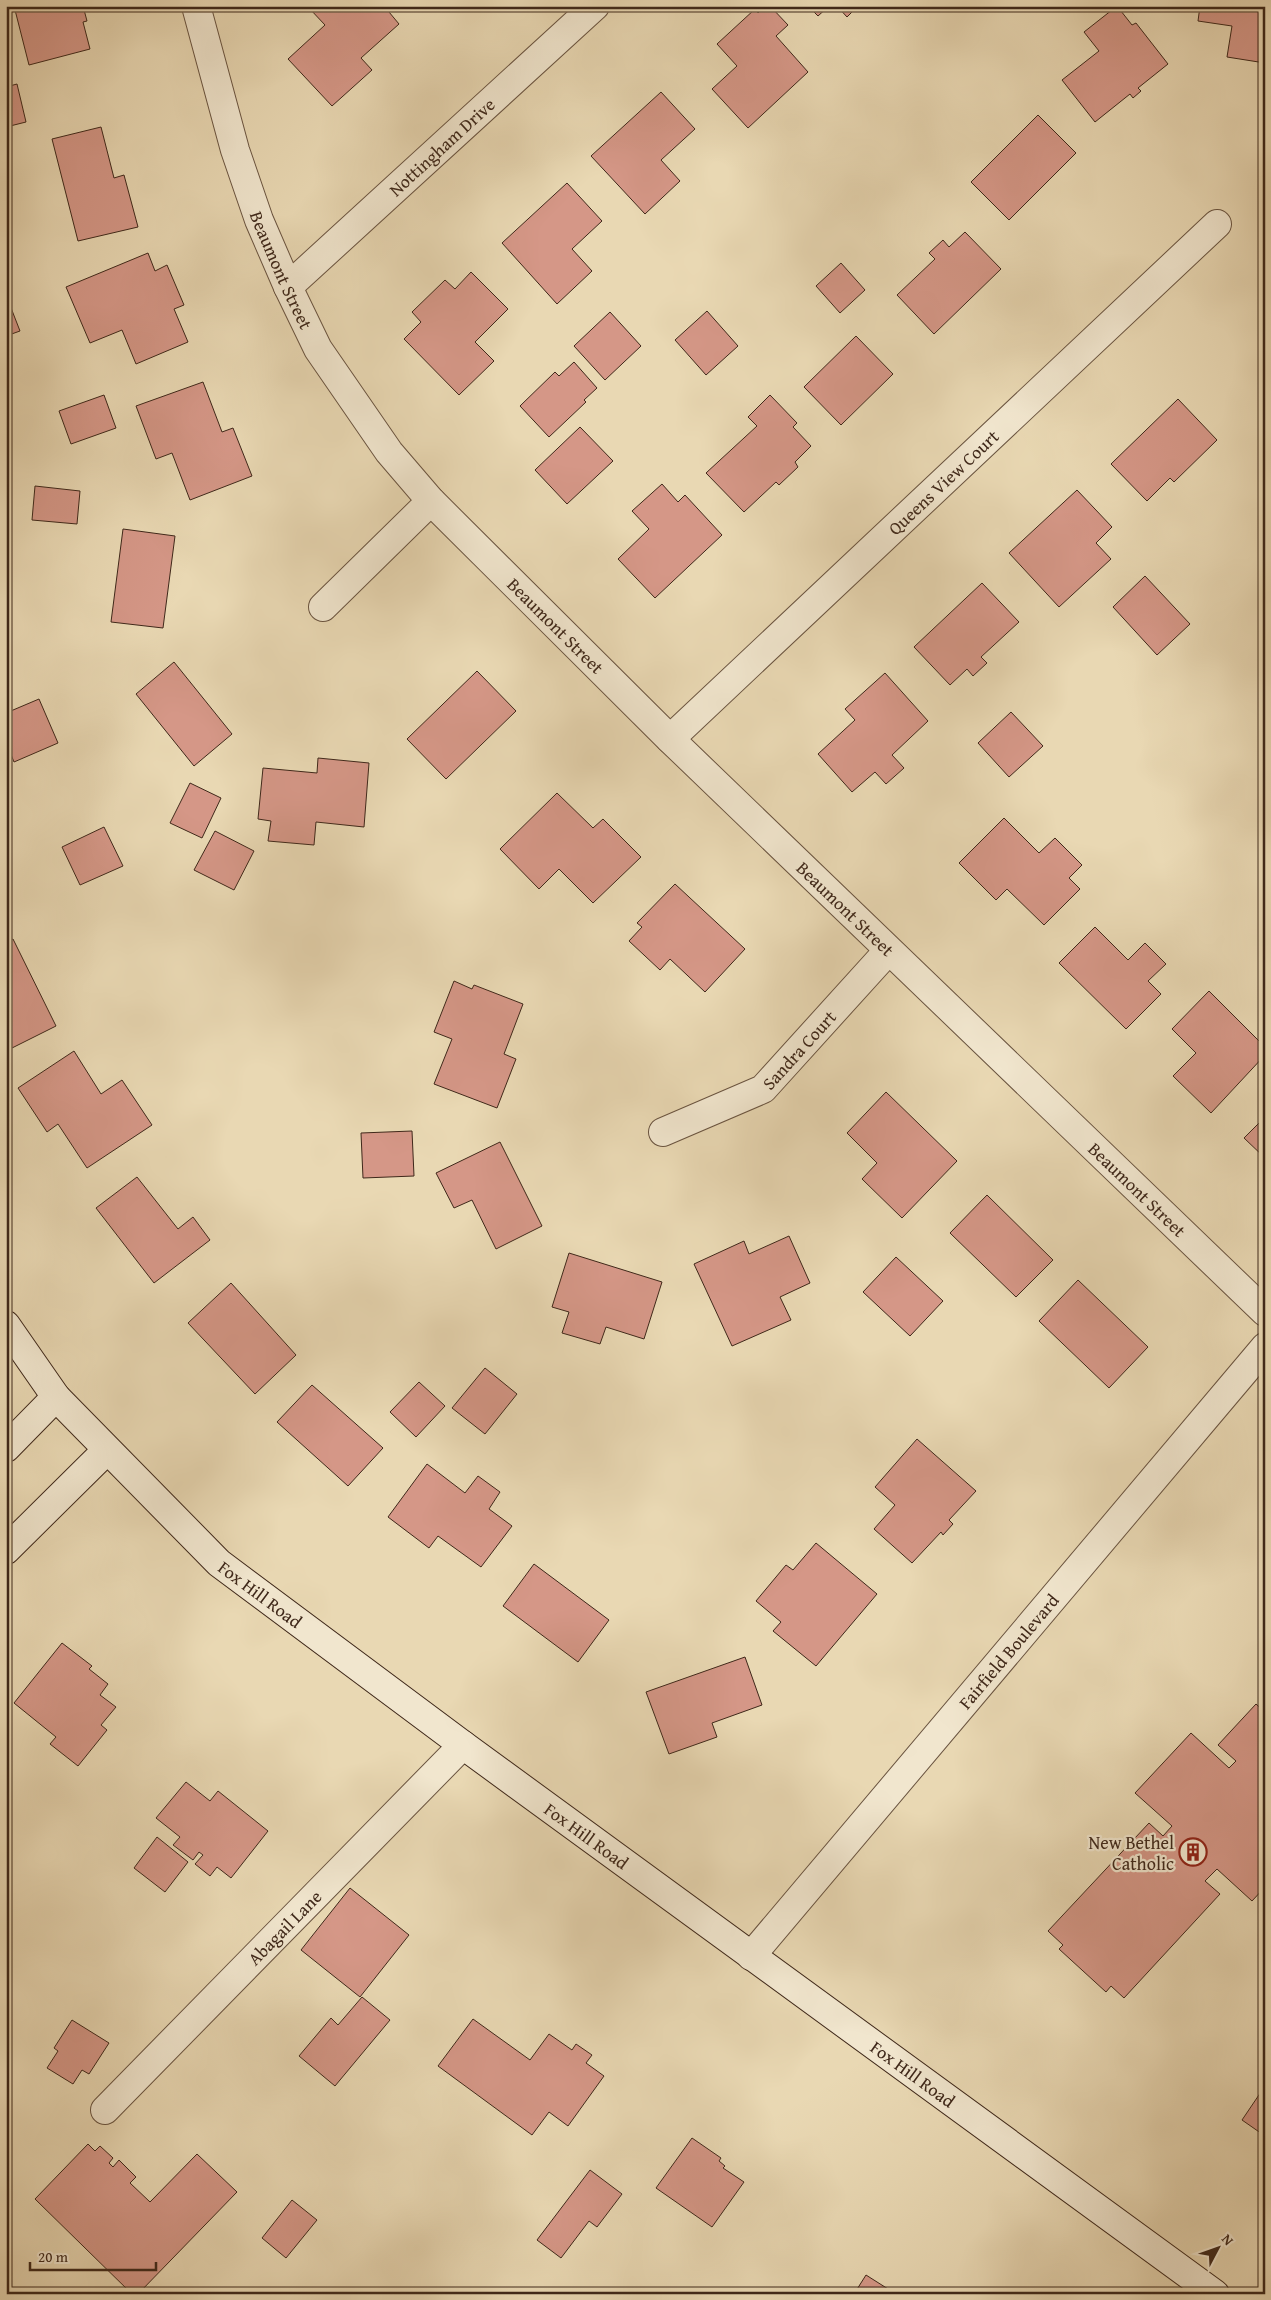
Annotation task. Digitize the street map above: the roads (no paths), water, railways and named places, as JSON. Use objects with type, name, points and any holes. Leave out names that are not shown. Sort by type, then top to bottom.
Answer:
[{"type":"street","name":"Beaumont Street","points":[[196,6],[235,150],[259,220],[318,349],[389,452],[431,501],[670,739],[1265,1312]]},
{"type":"street","name":"Nottingham Drive","points":[[288,287],[595,6]]},
{"type":"street","name":"Queens View Court","points":[[670,739],[1217,224]]},
{"type":"street","points":[[323,607],[431,501]]},
{"type":"street","name":"Sandra Court","points":[[662,1132],[763,1090],[888,951]]},
{"type":"street","name":"Fox Hill Road","points":[[6,1325],[56,1398],[218,1563],[751,1956],[1216,2294]]},
{"type":"street","name":"Fairfield Boulevard","points":[[751,1956],[1265,1347]]},
{"type":"street","points":[[6,1448],[56,1398]]},
{"type":"street","points":[[6,1550],[107,1450]]},
{"type":"street","name":"Abagail Lane","points":[[105,2110],[463,1745]]},
{"type":"place","name":"New Bethel Catholic","points":[[1193,1852]]}]
